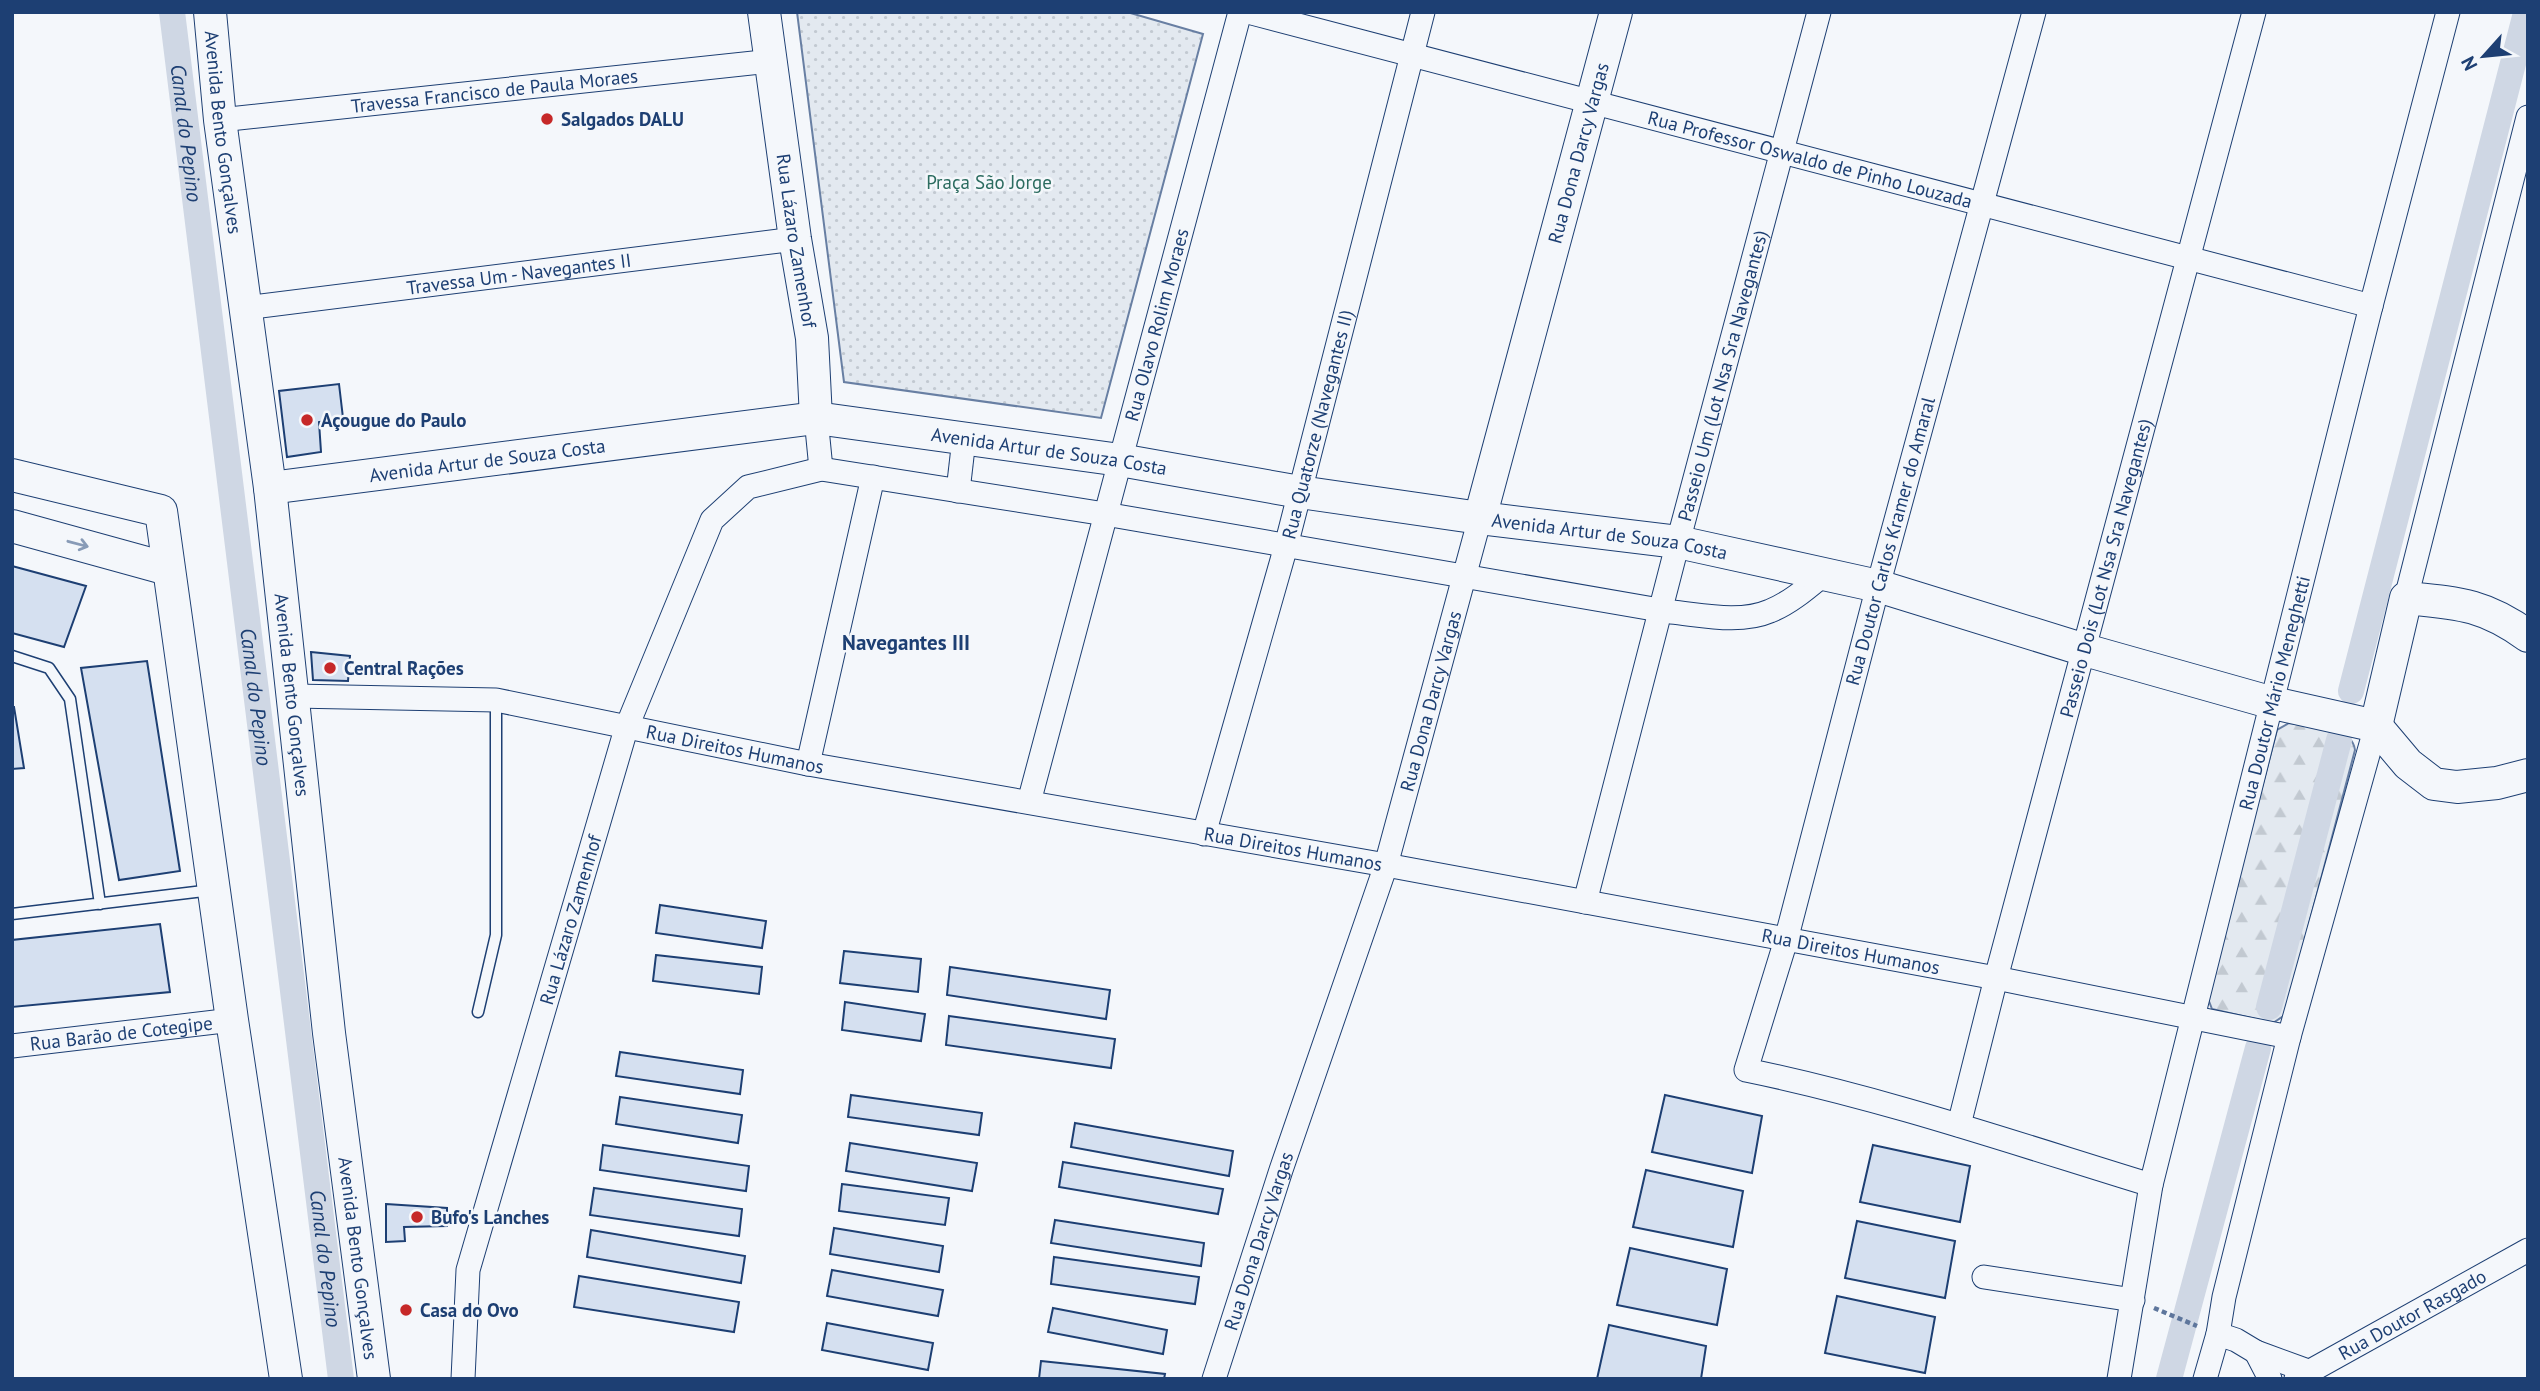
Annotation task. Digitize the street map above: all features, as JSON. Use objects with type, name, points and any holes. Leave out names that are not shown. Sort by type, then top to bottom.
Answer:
[{"type":"street","name":"Avenida Bento Gonçalves","points":[[210,12],[220,120],[270,488],[329,1032],[374,1379]]},
{"type":"street","name":"Rua Lázaro Zamenhof","points":[[463,1379],[468,1270],[625,729],[712,520],[748,487],[821,469],[812,338],[795,239],[764,12]]},
{"type":"street","name":"Rua Olavo Rolim Moraes","points":[[1028,802],[1240,12]]},
{"type":"street","name":"Rua Professor Oswaldo de Pinho Louzada","points":[[1248,12],[2371,306]]},
{"type":"street","name":"Rua Quatorze (Navegantes II)","points":[[1204,834],[1286,546],[1423,12]]},
{"type":"street","name":"Rua Dona Darcy Vargas","points":[[1214,1379],[1281,1170],[1386,865],[1616,12]]},
{"type":"street","name":"Passeio Um (Lot Nsa Sra Navegantes)","points":[[1585,902],[1819,12]]},
{"type":"street","name":"Rua Doutor Carlos Kramer do Amaral","points":[[1959,1125],[1788,1078],[1746,1070],[1786,940],[1878,586],[2034,12]]},
{"type":"street","name":"Passeio Dois (Lot Nsa Sra Navegantes)","points":[[1959,1125],[2254,12]]},
{"type":"street","name":"Rua Doutor Mário Meneghetti","points":[[2119,1379],[2151,1185],[2371,306],[2448,12]]},
{"type":"street","name":"Travessa Francisco de Paula Moraes","points":[[220,120],[771,61]]},
{"type":"street","points":[[2205,1379],[2289,1037],[2376,726],[2528,117]]},
{"type":"street","name":"Travessa Um - Navegantes II","points":[[245,308],[795,239]]},
{"type":"street","name":"Avenida Artur de Souza Costa","points":[[270,488],[816,418],[1119,460],[1300,492],[1480,518],[1678,542],[1878,586],[2085,650],[2273,703],[2376,726]]},
{"type":"street","points":[[958,491],[964,439]]},
{"type":"street","points":[[821,469],[1105,514],[1671,612],[1734,618],[1767,613],[1791,600],[1824,574]]},
{"type":"street","points":[[12,475],[161,511],[232,1020],[286,1379]]},
{"type":"street","points":[[808,764],[873,477]]},
{"type":"street","points":[[12,526],[168,569]]},
{"type":"street","points":[[2406,598],[2464,604],[2505,619],[2528,636]]},
{"type":"street","name":"Rua Direitos Humanos","points":[[294,696],[496,700],[625,729],[808,764],[1386,865],[1996,978],[2289,1037]]},
{"type":"street","points":[[2376,726],[2408,764],[2434,784],[2457,787],[2497,783],[2528,775]]},
{"type":"street","name":"Rua Barão de Cotegipe","points":[[12,1046],[232,1020]]},
{"type":"street","points":[[1959,1125],[2151,1185]]},
{"type":"street","name":"Rua Doutor Rasgado","points":[[2305,1376],[2528,1250]]},
{"type":"street","points":[[1984,1277],[2133,1300]]},
{"type":"street","points":[[2218,1334],[2236,1340],[2305,1376]]},
{"type":"street","points":[[2256,1352],[2270,1379]]},
{"type":"lane","points":[[12,656],[49,668],[70,699],[100,904]]},
{"type":"lane","points":[[478,1012],[496,935],[496,700]]},
{"type":"lane","points":[[12,914],[214,889]]},
{"type":"path","points":[[2171,1315],[2196,1326]]},
{"type":"green space","name":"Praça São Jorge","points":[[797,12],[1127,12],[1203,34],[1101,418],[844,382]]},
{"type":"green space","points":[[2289,723],[2338,731],[2352,742],[2355,750],[2285,1015],[2273,1023],[2212,1009],[2207,996],[2277,730]]},
{"type":"building","name":"Açougue do Paulo","points":[[339,384],[343,418],[319,422],[321,452],[287,457],[279,391]]},
{"type":"building","points":[[12,566],[86,586],[64,647],[12,633]]},
{"type":"building","name":"Central Rações","points":[[311,652],[350,656],[348,681],[313,680]]},
{"type":"building","points":[[147,661],[180,871],[119,880],[81,668]]},
{"type":"building","points":[[14,707],[24,768],[12,769]]},
{"type":"building","points":[[660,905],[766,921],[762,948],[656,933]]},
{"type":"building","points":[[160,924],[170,992],[12,1007],[12,940]]},
{"type":"building","points":[[844,951],[921,959],[918,992],[840,983]]},
{"type":"building","points":[[656,955],[762,967],[759,994],[653,981]]},
{"type":"building","points":[[950,967],[1110,990],[1106,1019],[947,995]]},
{"type":"building","points":[[845,1002],[925,1014],[921,1041],[842,1030]]},
{"type":"building","points":[[949,1016],[1115,1039],[1111,1068],[946,1045]]},
{"type":"building","points":[[620,1052],[743,1070],[740,1094],[616,1076]]},
{"type":"building","points":[[851,1095],[982,1113],[979,1135],[848,1117]]},
{"type":"building","points":[[1665,1095],[1762,1116],[1752,1173],[1652,1152]]},
{"type":"building","points":[[620,1097],[742,1115],[738,1143],[616,1124]]},
{"type":"building","points":[[1075,1123],[1233,1151],[1229,1176],[1071,1147]]},
{"type":"building","points":[[850,1143],[977,1163],[972,1191],[846,1171]]},
{"type":"building","points":[[603,1145],[749,1166],[746,1191],[600,1170]]},
{"type":"building","points":[[1873,1145],[1970,1166],[1960,1222],[1860,1202]]},
{"type":"building","points":[[1063,1162],[1223,1189],[1218,1214],[1059,1187]]},
{"type":"building","points":[[1646,1170],[1743,1191],[1733,1247],[1633,1227]]},
{"type":"building","points":[[842,1184],[949,1198],[945,1225],[839,1211]]},
{"type":"building","points":[[594,1188],[742,1209],[739,1236],[590,1215]]},
{"type":"building","name":"Bufo's Lanches","points":[[386,1204],[447,1208],[447,1226],[404,1227],[405,1241],[386,1242]]},
{"type":"building","points":[[1055,1220],[1204,1243],[1201,1266],[1051,1243]]},
{"type":"building","points":[[1857,1221],[1955,1241],[1945,1298],[1845,1278]]},
{"type":"building","points":[[834,1228],[943,1246],[939,1272],[830,1254]]},
{"type":"building","points":[[591,1230],[745,1256],[741,1283],[587,1257]]},
{"type":"building","points":[[1630,1248],[1727,1269],[1717,1325],[1617,1305]]},
{"type":"building","points":[[1054,1257],[1199,1277],[1195,1304],[1051,1284]]},
{"type":"building","points":[[832,1270],[943,1290],[938,1316],[827,1296]]},
{"type":"building","points":[[579,1276],[739,1302],[734,1332],[574,1307]]},
{"type":"building","points":[[1837,1296],[1935,1317],[1925,1373],[1825,1353]]},
{"type":"building","points":[[1053,1308],[1167,1330],[1163,1354],[1048,1332]]},
{"type":"building","points":[[827,1323],[933,1343],[928,1370],[822,1350]]},
{"type":"building","points":[[1609,1325],[1706,1346],[1701,1379],[1597,1379]]},
{"type":"building","points":[[1041,1361],[1165,1374],[1164,1379],[1039,1379]]},
{"type":"waterway","name":"Canal do Pepino","points":[[172,12],[341,1379]]},
{"type":"waterway","points":[[2351,691],[2526,13]]},
{"type":"waterway","points":[[2269,1007],[2339,740]]},
{"type":"waterway","points":[[2169,1379],[2258,1048]]},
{"type":"place","name":"Salgados DALU","points":[[547,119]]},
{"type":"place","name":"Açougue do Paulo","points":[[307,420]]},
{"type":"place","name":"Central Rações","points":[[330,668]]},
{"type":"place","name":"Bufo's Lanches","points":[[417,1217]]},
{"type":"place","name":"Casa do Ovo","points":[[406,1310]]},
{"type":"district","name":"Navegantes III","points":[[906,642]]}]
